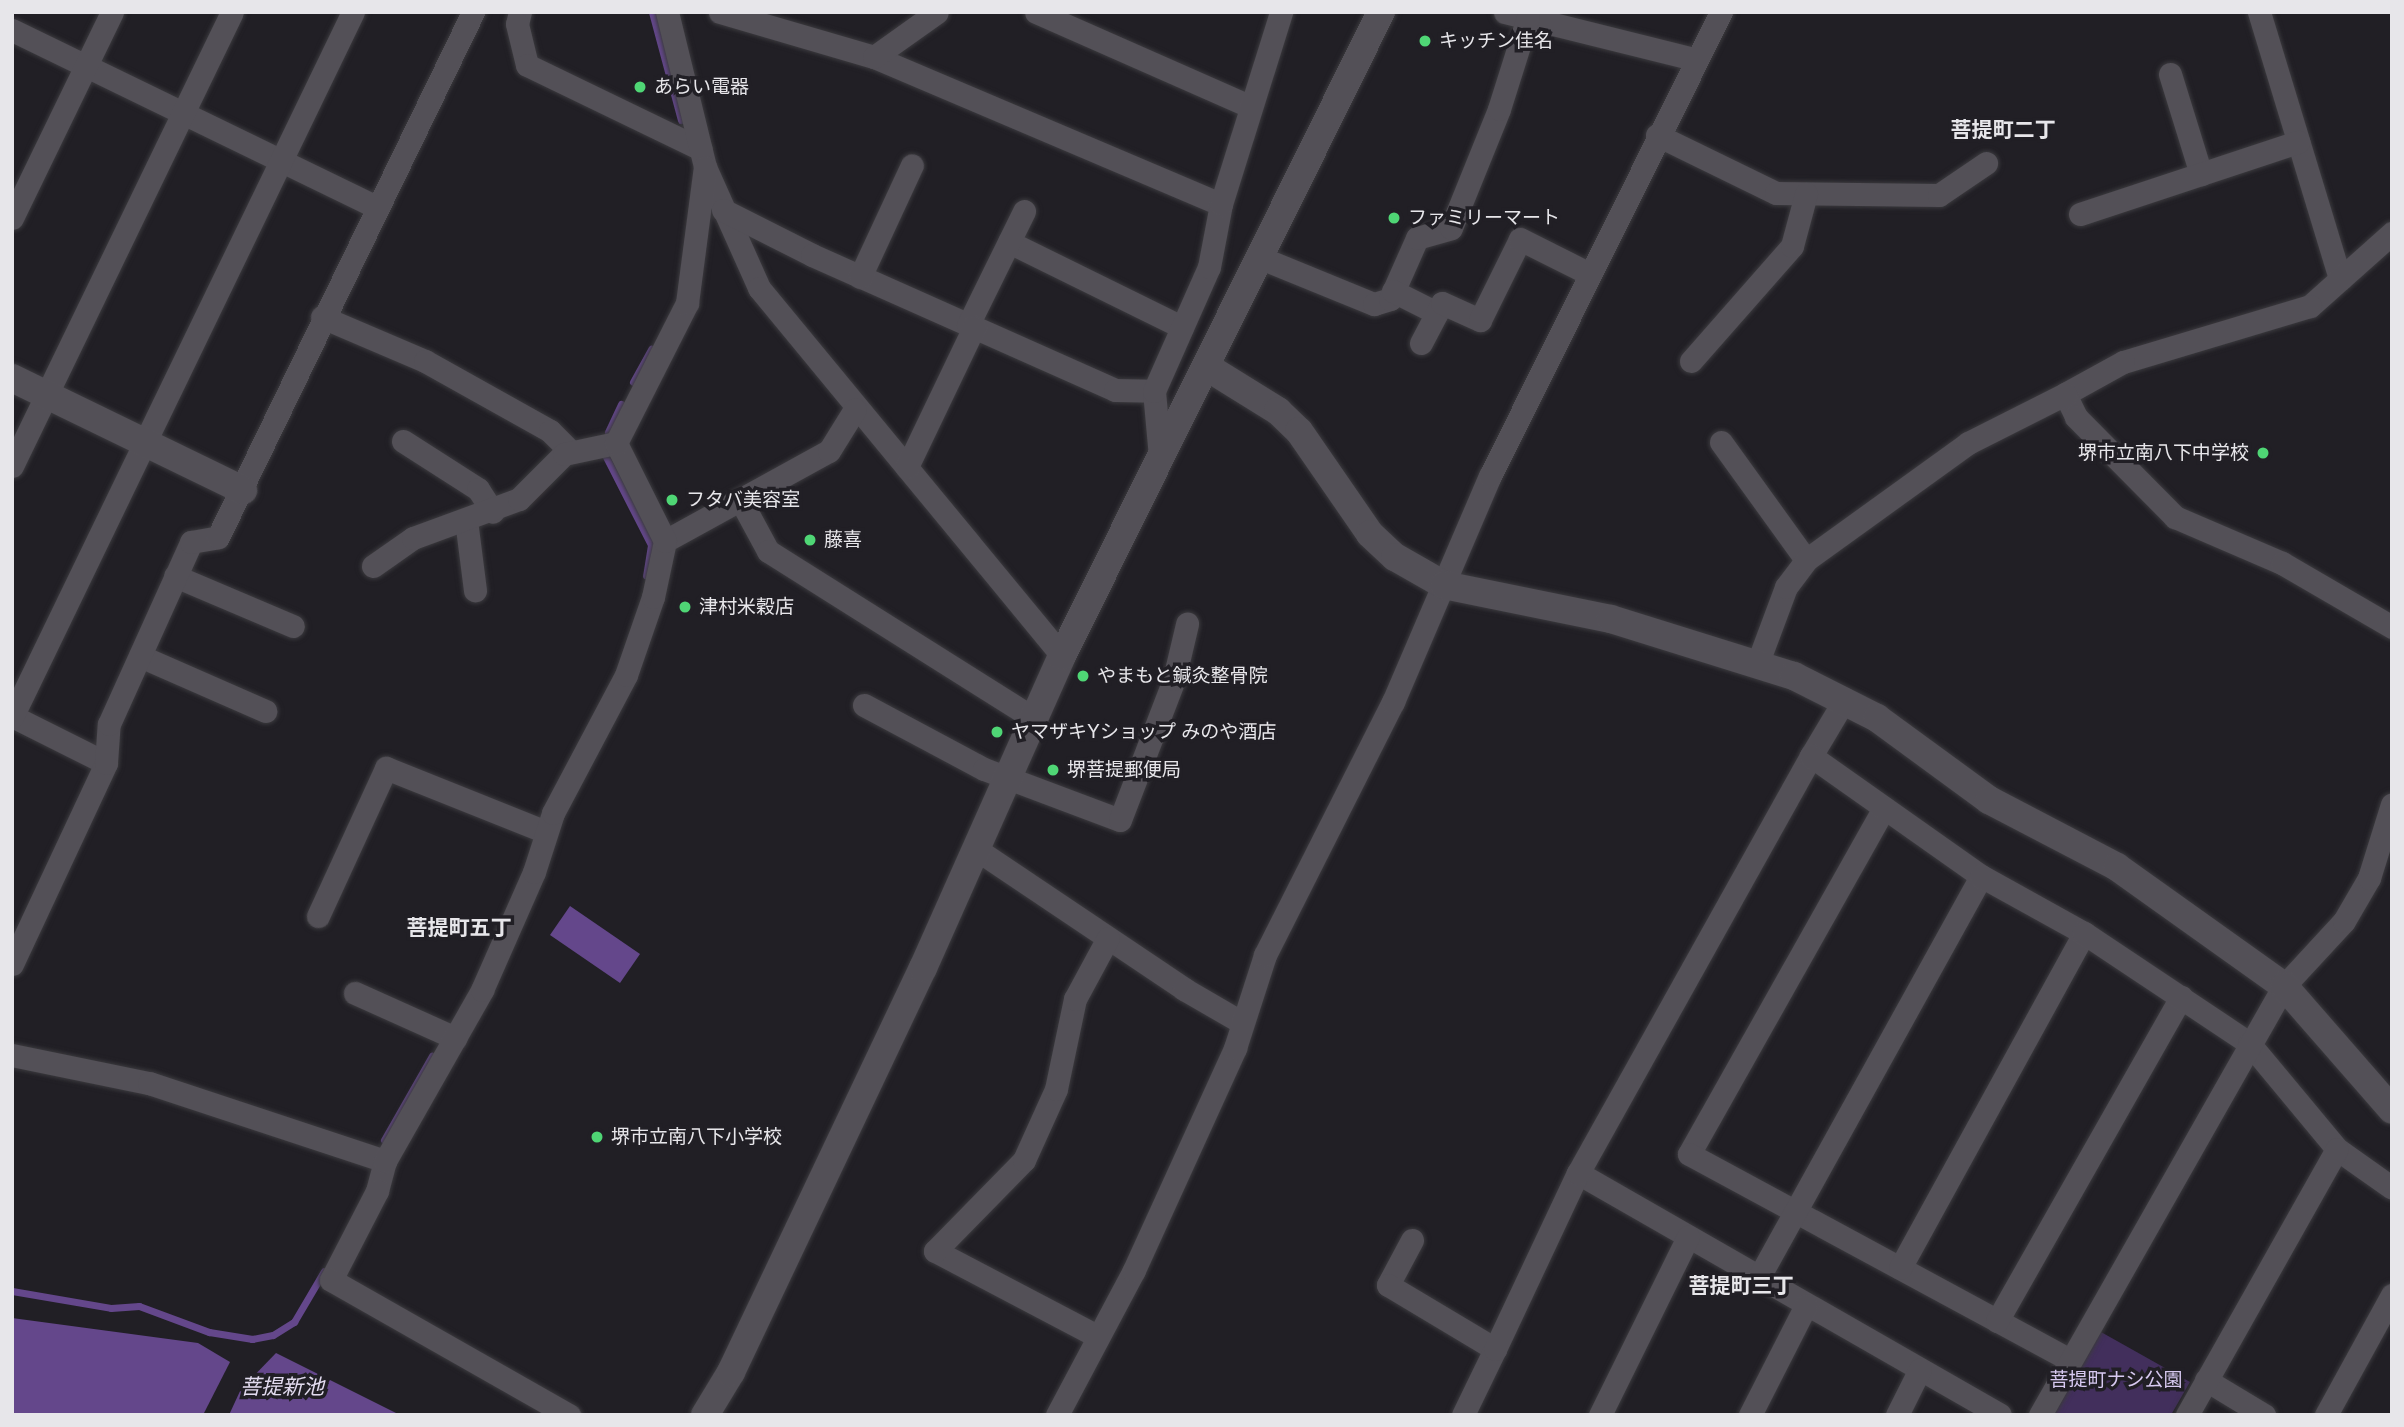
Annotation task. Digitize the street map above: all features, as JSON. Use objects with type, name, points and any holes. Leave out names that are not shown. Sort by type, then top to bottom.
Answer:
[{"type":"street","points":[[12,218],[112,12]]},
{"type":"street","points":[[12,466],[232,12]]},
{"type":"street","points":[[107,763],[12,717],[353,12]]},
{"type":"street","points":[[12,964],[107,763],[109,724],[191,541],[218,537],[243,490],[322,317],[473,12]]},
{"type":"street","points":[[520,12],[517,24],[527,65],[703,158]]},
{"type":"street","points":[[667,12],[703,158],[758,288],[855,409],[907,467],[1062,656]]},
{"type":"street","points":[[720,12],[874,57],[1221,204]]},
{"type":"street","points":[[874,57],[937,12]]},
{"type":"street","points":[[1037,12],[1249,106]]},
{"type":"street","points":[[1160,457],[1154,391],[1209,267],[1221,204],[1249,106],[1281,12]]},
{"type":"street","points":[[705,1415],[731,1373],[976,849],[1032,717],[1381,12]]},
{"type":"street","points":[[1505,12],[1694,59]]},
{"type":"street","points":[[1057,1415],[1134,1270],[1235,1048],[1241,1022],[1265,955],[1393,702],[1490,476],[1694,59],[1721,12]]},
{"type":"street","points":[[2259,12],[2340,279]]},
{"type":"street","points":[[1261,258],[1374,304],[1390,299],[1417,238],[1451,228],[1499,109],[1528,17]]},
{"type":"street","points":[[12,30],[279,162],[377,207]]},
{"type":"street","points":[[2170,74],[2201,174]]},
{"type":"street","points":[[1657,135],[1776,193],[1940,195],[1986,163]]},
{"type":"street","points":[[2080,215],[2298,142]]},
{"type":"street","points":[[616,443],[687,303],[703,158]]},
{"type":"street","points":[[860,277],[912,165]]},
{"type":"street","points":[[1691,361],[1792,246],[1806,194]]},
{"type":"street","points":[[723,210],[860,277],[1115,390],[1154,391]]},
{"type":"street","points":[[907,467],[1024,211]]},
{"type":"street","points":[[1758,662],[1786,587],[1806,560],[1968,443],[2123,362],[2311,306],[2392,233]]},
{"type":"street","points":[[1421,343],[1442,303],[1480,320],[1520,239],[1588,273]]},
{"type":"street","points":[[1009,242],[1182,327]]},
{"type":"street","points":[[1393,291],[1437,313]]},
{"type":"street","points":[[322,317],[425,361],[550,431],[571,452]]},
{"type":"street","points":[[1206,367],[1278,411],[1299,431],[1370,534],[1395,557],[1444,585],[1611,619],[1758,662],[1845,699],[1989,800],[2117,867],[2284,986],[2392,1110]]},
{"type":"street","points":[[12,378],[243,490]]},
{"type":"street","points":[[2065,394],[2076,416],[2175,517],[2283,563],[2392,627]]},
{"type":"street","points":[[665,541],[829,451],[855,409]]},
{"type":"street","points":[[403,441],[478,489],[493,512]]},
{"type":"street","points":[[1721,442],[1806,560]]},
{"type":"street","points":[[373,566],[413,538],[493,512],[519,499],[571,452],[616,443]]},
{"type":"street","points":[[569,1415],[331,1280],[377,1191],[385,1161],[487,978],[547,832],[626,674],[653,597],[665,541],[616,443]]},
{"type":"street","points":[[741,501],[768,551],[1032,717]]},
{"type":"street","points":[[466,520],[475,590]]},
{"type":"street","points":[[175,576],[293,626]]},
{"type":"street","points":[[864,705],[1007,778],[1120,820],[1174,679],[1187,624]]},
{"type":"street","points":[[140,656],[265,711]]},
{"type":"street","points":[[1463,1415],[1578,1174],[1845,699]]},
{"type":"street","points":[[1811,756],[1980,876],[2084,933],[2249,1043],[2337,1149],[2392,1188]]},
{"type":"street","points":[[318,916],[386,768],[547,832]]},
{"type":"street","points":[[1884,808],[1689,1154],[2070,1360]]},
{"type":"street","points":[[2040,1415],[2249,1043],[2284,986],[2344,921],[2369,878],[2391,808]]},
{"type":"street","points":[[976,849],[1108,938],[1241,1022]]},
{"type":"street","points":[[1759,1277],[1980,876]]},
{"type":"street","points":[[1900,1268],[2084,933]]},
{"type":"street","points":[[1097,1336],[935,1251],[1024,1160],[1056,1089],[1075,999],[1108,938]]},
{"type":"street","points":[[355,993],[455,1038]]},
{"type":"street","points":[[1997,1321],[2181,998]]},
{"type":"street","points":[[12,1055],[149,1083],[385,1161]]},
{"type":"street","points":[[2187,1415],[2337,1149]]},
{"type":"street","points":[[1578,1174],[2000,1415]]},
{"type":"street","points":[[1600,1415],[1688,1237]]},
{"type":"street","points":[[1412,1240],[1388,1285],[1494,1349]]},
{"type":"street","points":[[2326,1415],[2392,1295]]},
{"type":"street","points":[[1750,1415],[1806,1305]]},
{"type":"street","points":[[1897,1415],[1920,1370]]},
{"type":"street","points":[[2206,1380],[2264,1415]]},
{"type":"green space","name":"菩提町ナシ公園","points":[[2101,1332],[2190,1382],[2171,1415],[2054,1415]]},
{"type":"water","points":[[570,906],[640,954],[620,983],[550,935]]},
{"type":"water","points":[[12,1318],[198,1343],[230,1362],[203,1415],[12,1415]]},
{"type":"water","name":"菩提新池","points":[[276,1353],[400,1415],[229,1415],[241,1389]]},
{"type":"waterway","points":[[652,12],[681,120]]},
{"type":"waterway","points":[[633,382],[651,349]]},
{"type":"waterway","points":[[608,432],[621,404]]},
{"type":"waterway","points":[[604,453],[651,545],[646,576]]},
{"type":"waterway","points":[[384,1140],[432,1056]]},
{"type":"waterway","points":[[12,1291],[111,1308],[139,1306],[209,1332],[252,1339],[273,1335],[294,1322],[324,1271]]},
{"type":"place","name":"キッチン佳名","points":[[1425,41]]},
{"type":"place","name":"あらい電器","points":[[640,87]]},
{"type":"place","name":"ファミリーマート","points":[[1394,218]]},
{"type":"place","name":"堺市立南八下中学校","points":[[2263,453]]},
{"type":"place","name":"フタバ美容室","points":[[672,500]]},
{"type":"place","name":"藤喜","points":[[810,540]]},
{"type":"place","name":"津村米穀店","points":[[685,607]]},
{"type":"place","name":"やまもと鍼灸整骨院","points":[[1083,676]]},
{"type":"place","name":"ヤマザキYショップ みのや酒店","points":[[997,732]]},
{"type":"place","name":"堺菩提郵便局","points":[[1053,770]]},
{"type":"place","name":"堺市立南八下小学校","points":[[597,1137]]},
{"type":"district","name":"菩提町二丁","points":[[2003,130]]},
{"type":"district","name":"菩提町五丁","points":[[459,928]]},
{"type":"district","name":"菩提町三丁","points":[[1741,1286]]}]
